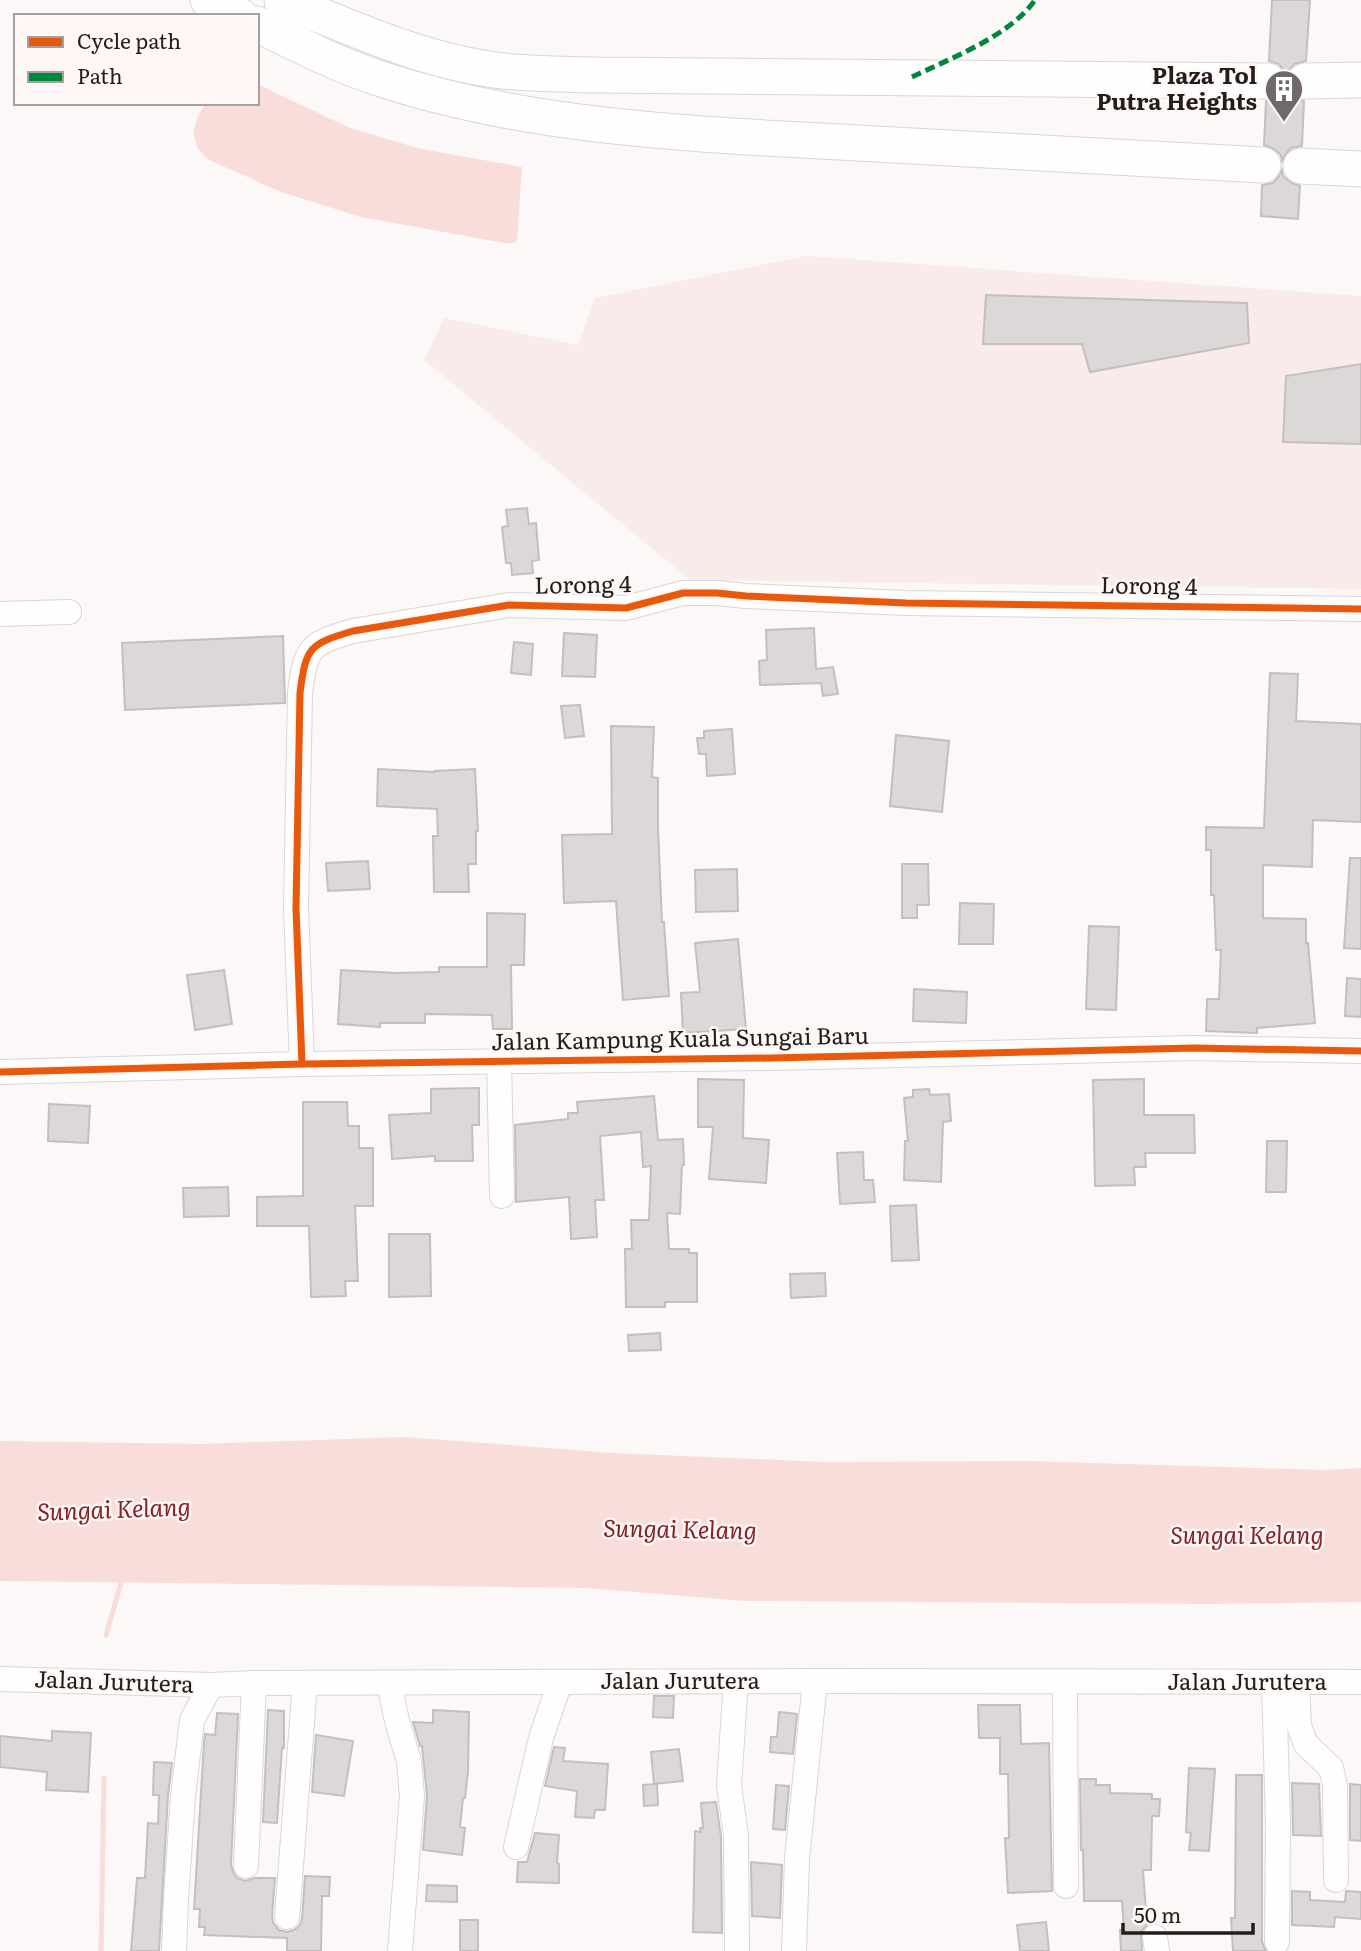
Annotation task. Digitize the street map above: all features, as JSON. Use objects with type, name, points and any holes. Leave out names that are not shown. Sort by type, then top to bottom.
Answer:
[{"type":"highway","points":[[208,0],[236,14]]},
{"type":"highway","points":[[282,0],[371,37],[420,53],[502,71],[595,75],[1268,81]]},
{"type":"highway","points":[[259,25],[324,57],[377,78],[513,111],[589,124],[721,135],[1263,166]]},
{"type":"highway","points":[[1306,81],[1361,80]]},
{"type":"highway","points":[[1301,166],[1361,169]]},
{"type":"street","name":"Lorong 4","points":[[302,1064],[296,908],[300,693],[303,668],[312,648],[328,638],[353,631],[509,605],[626,608],[683,593],[906,603],[1361,609]]},
{"type":"street","points":[[0,614],[68,612]]},
{"type":"street","name":"Jalan Kampung Kuala Sungai Baru","points":[[0,1072],[1194,1048],[1361,1051]]},
{"type":"street","points":[[499,1062],[502,1196]]},
{"type":"street","name":"Jalan Jurutera","points":[[0,1679],[211,1685],[736,1681],[1361,1682]]},
{"type":"street","points":[[736,1681],[729,1785],[736,1836],[737,1951]]},
{"type":"street","points":[[794,1951],[797,1859],[815,1681]]},
{"type":"street","points":[[1065,1681],[1066,1886]]},
{"type":"street","points":[[389,1682],[409,1761],[412,1796],[400,1951]]},
{"type":"street","points":[[516,1847],[541,1738],[560,1682]]},
{"type":"street","points":[[1285,1682],[1306,1744],[1331,1768],[1335,1786],[1336,1880]]},
{"type":"street","points":[[1277,1942],[1278,1824],[1285,1682]]},
{"type":"street","points":[[246,1866],[254,1683]]},
{"type":"street","points":[[287,1917],[305,1683]]},
{"type":"street","points":[[174,1951],[182,1809],[192,1720],[211,1685]]},
{"type":"shaded area","points":[[806,256],[1361,296],[1361,589],[690,580],[424,360],[444,318],[578,345],[595,298]]},
{"type":"water","points":[[259,85],[350,128],[421,149],[522,167],[517,241],[510,244],[361,217],[281,192],[207,159],[198,149],[193,133],[205,105],[259,105]]},
{"type":"water","name":"Sungai Kelang","points":[[404,1437],[613,1453],[825,1462],[1028,1461],[1325,1470],[1361,1468],[1361,1602],[1206,1604],[745,1601],[585,1588],[0,1581],[0,1441],[201,1444]]},
{"type":"building","points":[[1272,0],[1310,0],[1306,61],[1294,64],[1286,74],[1279,64],[1269,61]]},
{"type":"building","points":[[1287,87],[1288,92],[1295,98],[1304,101],[1302,146],[1291,148],[1282,161],[1281,155],[1264,145],[1266,101],[1278,98]]},
{"type":"building","points":[[1282,170],[1283,176],[1300,186],[1298,219],[1261,216],[1262,185],[1273,183]]},
{"type":"building","points":[[986,295],[1247,303],[1249,343],[1090,372],[1082,344],[983,344]]},
{"type":"building","points":[[1361,364],[1361,444],[1283,442],[1286,376]]},
{"type":"building","points":[[527,508],[529,524],[536,523],[539,560],[532,561],[533,573],[512,575],[511,563],[506,563],[502,527],[508,526],[506,510]]},
{"type":"building","points":[[814,628],[816,669],[833,667],[838,694],[823,696],[821,683],[760,685],[759,661],[767,660],[766,630]]},
{"type":"building","points":[[564,633],[597,635],[595,677],[562,676]]},
{"type":"building","points":[[283,636],[285,703],[125,710],[122,643]]},
{"type":"building","points":[[514,642],[533,644],[531,675],[511,673]]},
{"type":"building","points":[[1270,673],[1298,674],[1296,721],[1361,724],[1361,822],[1313,820],[1312,867],[1263,865],[1263,918],[1306,919],[1315,1023],[1257,1028],[1257,1033],[1206,1031],[1207,999],[1219,999],[1221,950],[1216,950],[1214,895],[1211,895],[1211,850],[1206,850],[1206,827],[1264,828]]},
{"type":"building","points":[[580,705],[584,736],[565,738],[561,706]]},
{"type":"building","points":[[611,726],[654,727],[652,777],[658,778],[662,922],[669,996],[623,1000],[616,901],[564,903],[562,835],[612,834]]},
{"type":"building","points":[[732,729],[735,774],[707,776],[706,754],[699,754],[697,738],[704,738],[704,731]]},
{"type":"building","points":[[896,735],[949,741],[942,812],[890,806]]},
{"type":"building","points":[[378,769],[435,772],[475,769],[478,831],[476,864],[468,864],[469,892],[434,892],[433,836],[438,836],[437,809],[377,806]]},
{"type":"building","points":[[1350,858],[1361,858],[1361,949],[1344,948]]},
{"type":"building","points":[[368,861],[370,889],[328,891],[326,863]]},
{"type":"building","points":[[902,864],[928,864],[929,905],[917,905],[917,918],[902,918]]},
{"type":"building","points":[[737,869],[738,911],[696,912],[695,870]]},
{"type":"building","points":[[960,903],[994,904],[993,944],[959,944]]},
{"type":"building","points":[[487,913],[525,914],[524,965],[511,965],[512,1029],[493,1029],[492,1015],[425,1014],[425,1023],[380,1023],[380,1027],[338,1024],[341,970],[396,973],[439,972],[439,967],[487,967]]},
{"type":"building","points":[[1089,926],[1119,927],[1116,1010],[1086,1009]]},
{"type":"building","points":[[738,939],[746,1029],[683,1033],[681,993],[700,992],[695,943]]},
{"type":"building","points":[[224,970],[232,1024],[195,1030],[187,975]]},
{"type":"building","points":[[1347,978],[1361,979],[1361,1017],[1345,1016]]},
{"type":"building","points":[[914,989],[967,992],[966,1023],[913,1021]]},
{"type":"building","points":[[698,1079],[744,1080],[743,1138],[769,1140],[766,1183],[709,1179],[713,1127],[698,1127]]},
{"type":"building","points":[[1144,1079],[1144,1115],[1194,1115],[1195,1153],[1145,1153],[1146,1167],[1134,1167],[1135,1185],[1095,1186],[1093,1080]]},
{"type":"building","points":[[479,1088],[479,1125],[472,1125],[473,1161],[435,1161],[435,1156],[392,1159],[389,1115],[431,1113],[431,1089]]},
{"type":"building","points":[[929,1089],[930,1095],[949,1094],[951,1121],[943,1122],[941,1182],[904,1180],[905,1141],[908,1141],[904,1098],[913,1097],[913,1090]]},
{"type":"building","points":[[654,1096],[658,1140],[683,1139],[680,1214],[667,1213],[669,1249],[689,1249],[689,1253],[697,1253],[697,1302],[665,1302],[665,1307],[626,1307],[625,1249],[632,1249],[631,1220],[649,1220],[651,1166],[643,1167],[641,1132],[600,1136],[604,1200],[595,1200],[597,1237],[571,1239],[569,1197],[516,1202],[515,1125],[568,1119],[568,1113],[578,1113],[577,1102]]},
{"type":"building","points":[[303,1102],[347,1102],[348,1126],[359,1126],[359,1148],[373,1148],[373,1206],[355,1206],[358,1281],[345,1281],[346,1296],[311,1297],[309,1226],[257,1226],[257,1197],[303,1196]]},
{"type":"building","points":[[49,1104],[90,1106],[88,1143],[48,1141]]},
{"type":"building","points":[[1267,1141],[1287,1141],[1286,1192],[1266,1192]]},
{"type":"building","points":[[863,1152],[864,1180],[873,1180],[875,1202],[840,1204],[837,1153]]},
{"type":"building","points":[[228,1187],[229,1216],[184,1217],[183,1188]]},
{"type":"building","points":[[916,1205],[919,1260],[892,1261],[890,1206]]},
{"type":"building","points":[[389,1234],[430,1234],[431,1296],[389,1297]]},
{"type":"building","points":[[825,1273],[826,1296],[791,1298],[790,1274]]},
{"type":"building","points":[[660,1333],[661,1350],[629,1351],[628,1335]]},
{"type":"building","points":[[654,1696],[674,1696],[673,1718],[653,1717]]},
{"type":"building","points":[[978,1705],[1020,1705],[1021,1744],[1049,1743],[1052,1891],[1008,1893],[1005,1838],[1009,1838],[1008,1774],[1000,1774],[1000,1738],[979,1738]]},
{"type":"building","points":[[268,1710],[284,1711],[284,1748],[277,1823],[263,1822]]},
{"type":"building","points":[[433,1710],[469,1712],[468,1772],[460,1827],[465,1828],[462,1855],[423,1850],[427,1795],[422,1746],[413,1722],[433,1723]]},
{"type":"building","points":[[779,1712],[797,1714],[793,1754],[770,1752],[771,1737],[777,1737]]},
{"type":"building","points":[[217,1713],[238,1714],[231,1865],[233,1872],[237,1878],[245,1881],[275,1878],[273,1923],[279,1930],[287,1932],[300,1925],[302,1919],[305,1876],[330,1877],[329,1896],[322,1896],[321,1951],[287,1951],[287,1938],[204,1935],[205,1927],[199,1927],[200,1909],[194,1909],[204,1743],[205,1734],[215,1735]]},
{"type":"building","points":[[52,1731],[91,1733],[88,1792],[46,1790],[47,1772],[0,1767],[0,1736],[52,1741]]},
{"type":"building","points":[[316,1735],[353,1741],[344,1796],[312,1792]]},
{"type":"building","points":[[554,1747],[565,1748],[563,1761],[608,1764],[605,1810],[595,1810],[594,1818],[575,1817],[577,1791],[545,1786]]},
{"type":"building","points":[[679,1749],[683,1781],[654,1784],[651,1752]]},
{"type":"building","points":[[154,1762],[172,1763],[159,1951],[131,1951],[137,1878],[145,1878],[148,1823],[158,1824],[159,1795],[153,1795]]},
{"type":"building","points":[[1189,1768],[1215,1769],[1209,1851],[1189,1850],[1191,1833],[1186,1832]]},
{"type":"building","points":[[1236,1775],[1262,1775],[1262,1942],[1266,1951],[1233,1951],[1231,1918],[1235,1918]]},
{"type":"building","points":[[1080,1779],[1096,1779],[1096,1785],[1110,1785],[1110,1793],[1152,1794],[1152,1799],[1160,1799],[1159,1816],[1152,1816],[1151,1870],[1143,1870],[1147,1925],[1141,1932],[1142,1951],[1121,1951],[1120,1930],[1124,1930],[1122,1901],[1084,1901]]},
{"type":"building","points":[[1292,1783],[1319,1784],[1321,1836],[1293,1835]]},
{"type":"building","points":[[657,1784],[658,1805],[644,1806],[643,1785]]},
{"type":"building","points":[[1350,1784],[1361,1785],[1361,1841],[1350,1840]]},
{"type":"building","points":[[776,1785],[789,1786],[785,1830],[773,1829]]},
{"type":"building","points":[[716,1802],[721,1837],[722,1933],[693,1932],[695,1831],[701,1832],[700,1828],[703,1828],[701,1803]]},
{"type":"building","points":[[535,1833],[559,1835],[559,1883],[517,1882],[518,1862],[527,1862]]},
{"type":"building","points":[[751,1862],[782,1865],[780,1918],[752,1916]]},
{"type":"building","points":[[427,1885],[457,1886],[457,1902],[426,1901]]},
{"type":"building","points":[[1292,1891],[1310,1892],[1310,1900],[1345,1902],[1346,1891],[1361,1892],[1361,1919],[1335,1917],[1334,1927],[1292,1925]]},
{"type":"building","points":[[460,1920],[478,1920],[478,1951],[460,1951]]},
{"type":"building","points":[[1046,1922],[1049,1951],[1020,1951],[1017,1925]]},
{"type":"waterway","points":[[106,1635],[121,1583],[119,1578]]},
{"type":"waterway","points":[[101,1951],[104,1778]]},
{"type":"marked path","points":[[912,77],[961,54],[1011,25],[1035,0]]},
{"type":"cycle path","points":[[302,1064],[296,908],[300,693],[308,657],[318,644],[327,640],[353,631],[509,605],[626,608],[683,593],[906,603],[1361,609]]},
{"type":"cycle path","points":[[0,1072],[1194,1048],[1361,1051]]},
{"type":"place","name":"Plaza Tol Putra Heights","points":[[1284,123]]}]
